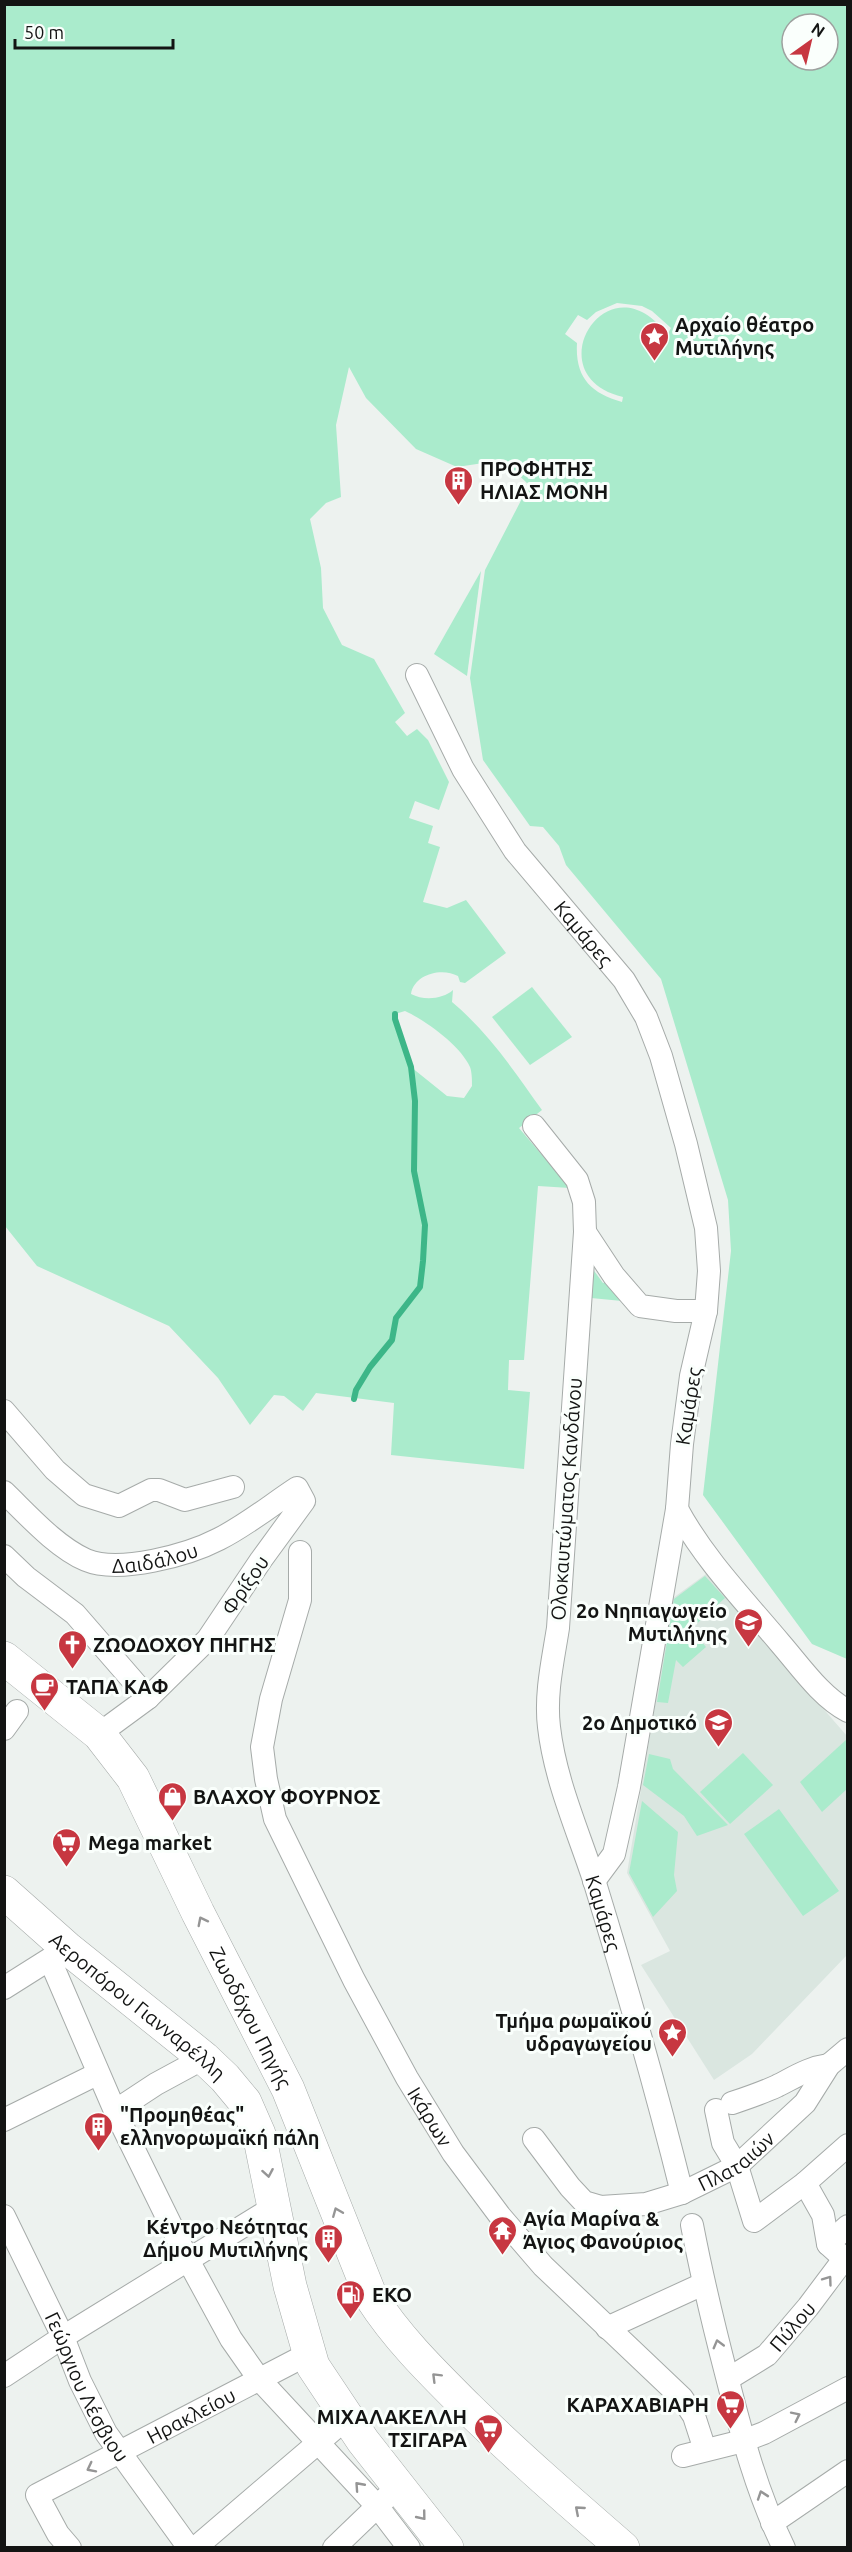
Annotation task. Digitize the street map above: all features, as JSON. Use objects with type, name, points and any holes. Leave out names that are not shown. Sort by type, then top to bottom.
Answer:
[{"type":"main road","name":"Ζωοδόχου Πηγής","points":[[4,1658],[99,1734],[133,1778],[198,1913],[288,2089],[371,2297],[399,2337],[439,2380],[521,2460],[623,2547]]},
{"type":"main road","name":"Αεροπόρου Γιανναρέλλη","points":[[4,1892],[58,1954],[204,2058],[235,2090],[252,2116],[261,2144],[290,2286],[313,2366],[346,2418],[388,2497],[447,2547]]},
{"type":"street","name":"Καμάρες","points":[[417,675],[463,769],[515,850],[624,980],[646,1017],[661,1056],[680,1122],[706,1228],[709,1271],[706,1311],[691,1377],[682,1444],[677,1509],[629,1787],[614,1854],[594,1881],[652,2072],[682,2193]]},
{"type":"street","name":"Ολοκαυτώματος Κανδάνου","points":[[534,1126],[577,1180],[584,1202],[585,1232],[558,1628],[548,1692],[549,1727],[557,1767],[594,1881]]},
{"type":"street","points":[[585,1232],[614,1276],[640,1306],[676,1311],[706,1311]]},
{"type":"street","points":[[4,1411],[55,1470],[84,1495],[119,1506],[151,1490],[159,1490],[184,1500],[233,1487]]},
{"type":"street","name":"Δαιδάλου","points":[[4,1492],[42,1528],[84,1559],[97,1564],[122,1566],[157,1560],[217,1540],[297,1488],[304,1501]]},
{"type":"street","name":"Φρίξου","points":[[99,1734],[148,1698],[208,1639],[304,1501]]},
{"type":"street","points":[[677,1509],[691,1536],[736,1591],[813,1681],[839,1706],[848,1711]]},
{"type":"street","name":"Ικάρων","points":[[300,1552],[300,1600],[267,1719],[262,1747],[275,1819],[354,1980],[407,2078],[453,2153],[500,2216],[543,2266],[682,2398],[694,2416],[694,2453],[743,2441]]},
{"type":"street","points":[[4,1556],[26,1577],[75,1614],[148,1698]]},
{"type":"street","points":[[4,1988],[58,1954],[97,2074],[188,2260],[231,2339],[259,2379],[318,2443],[388,2497],[409,2547]]},
{"type":"street","name":"Πλαταιών","points":[[534,2139],[584,2202],[601,2207],[646,2204],[682,2193],[737,2166],[805,2103],[829,2065],[848,2049]]},
{"type":"street","points":[[115,2111],[156,2084],[204,2058]]},
{"type":"street","name":"Πλαταιών","points":[[737,2166],[723,2143],[724,2107],[778,2086],[813,2067],[829,2065]]},
{"type":"street","points":[[4,2120],[97,2074]]},
{"type":"street","points":[[737,2166],[754,2221],[805,2183],[848,2145]]},
{"type":"street","points":[[805,2183],[823,2215],[840,2255]]},
{"type":"street","points":[[4,2376],[274,2207]]},
{"type":"street","name":"Γεώργιου Λέσβιου","points":[[4,2216],[63,2337],[106,2433],[189,2547]]},
{"type":"street","points":[[692,2225],[703,2284],[743,2441],[772,2523],[784,2547]]},
{"type":"street","name":"Πύλου","points":[[728,2379],[767,2355],[808,2307],[840,2255],[848,2226]]},
{"type":"street","points":[[607,2328],[703,2284]]},
{"type":"street","name":"Ηρακλείου","points":[[70,2547],[58,2534],[38,2495],[310,2353]]},
{"type":"street","points":[[743,2441],[764,2433],[848,2388]]},
{"type":"street","points":[[195,2547],[346,2418]]},
{"type":"street","points":[[772,2523],[848,2471]]},
{"type":"street","points":[[334,2547],[388,2497]]},
{"type":"shaded area","points":[[706,1574],[847,1736],[847,1955],[752,2054],[714,2080],[641,1965],[670,1951],[627,1873],[673,1598]]},
{"type":"green space","points":[[4,5],[847,5],[847,1659],[812,1644],[703,1495],[731,1251],[728,1200],[661,979],[566,865],[559,846],[543,827],[530,826],[483,760],[470,678],[485,570],[529,485],[503,460],[457,467],[416,449],[366,398],[349,367],[336,425],[341,497],[326,503],[310,519],[321,568],[323,608],[342,645],[374,659],[405,713],[395,722],[407,736],[417,729],[428,740],[449,782],[439,810],[415,801],[409,818],[433,826],[428,843],[440,847],[423,902],[447,908],[466,900],[506,953],[465,983],[460,982],[458,976],[452,973],[437,972],[417,981],[411,994],[422,998],[433,998],[453,990],[452,1002],[478,1026],[542,1110],[519,1128],[570,1188],[538,1186],[524,1360],[509,1360],[508,1390],[530,1392],[524,1469],[391,1455],[394,1403],[316,1393],[303,1411],[284,1396],[274,1395],[250,1425],[218,1378],[169,1326],[37,1266],[5,1226]],"holes":[[[617,303],[642,306],[652,311],[671,328],[667,335],[645,314],[623,308],[604,313],[590,328],[582,347],[584,367],[597,385],[623,397],[622,402],[601,394],[587,382],[579,365],[577,343],[565,334],[578,315],[587,320],[596,312]],[[405,1011],[442,1034],[465,1059],[472,1074],[472,1086],[464,1098],[447,1096],[411,1067],[395,1019],[395,1014]]]},
{"type":"green space","points":[[481,571],[467,676],[434,654]]},
{"type":"green space","points":[[532,987],[572,1037],[530,1065],[492,1017]]},
{"type":"green space","points":[[592,1268],[603,1283],[607,1282],[622,1301],[591,1298]]},
{"type":"green space","points":[[705,1576],[725,1598],[691,1629],[706,1647],[683,1667],[676,1660],[668,1703],[657,1702],[674,1599]]},
{"type":"green space","points":[[847,1739],[847,1789],[822,1812],[800,1782]]},
{"type":"green space","points":[[743,1753],[773,1785],[730,1824],[700,1792]]},
{"type":"green space","points":[[649,1754],[670,1759],[673,1769],[728,1825],[697,1836],[684,1816],[643,1785]]},
{"type":"green space","points":[[642,1801],[678,1832],[674,1875],[677,1891],[653,1917],[629,1873]]},
{"type":"green space","points":[[779,1809],[839,1891],[803,1916],[744,1834]]},
{"type":"waterway","points":[[354,1399],[356,1390],[370,1367],[392,1340],[396,1318],[420,1287],[423,1261],[425,1225],[414,1171],[415,1101],[411,1067],[395,1014]]},
{"type":"place","name":"Αρχαίο θέατρο Μυτιλήνης","points":[[654,362]]},
{"type":"place","name":"ΠΡΟΦΗΤΗΣ ΗΛΙΑΣ MONH","points":[[459,506]]},
{"type":"place","name":"2ο Νηπιαγωγείο Μυτιλήνης","points":[[748,1648]]},
{"type":"place","name":"ΖΩΟΔΟΧΟΥ ΠΗΓΗΣ","points":[[72,1670]]},
{"type":"place","name":"ΤΑΠΑ ΚΑΦ","points":[[45,1712]]},
{"type":"place","name":"2ο Δημοτικό","points":[[718,1748]]},
{"type":"place","name":"ΒΛΑΧΟΥ ΦΟΥΡΝΟΣ","points":[[172,1822]]},
{"type":"place","name":"Mega market","points":[[67,1868]]},
{"type":"place","name":"Τμήμα ρωμαϊκού υδραγωγείου","points":[[673,2058]]},
{"type":"place","name":"\"Προμηθέας\" ελληνορωμαϊκή πάλη","points":[[99,2152]]},
{"type":"place","name":"Αγία Μαρίνα & Άγιος Φανούριος","points":[[502,2256]]},
{"type":"place","name":"Κέντρο Νεότητας Δήμου Μυτιλήνης","points":[[329,2264]]},
{"type":"place","name":"EKO","points":[[351,2320]]},
{"type":"place","name":"ΚΑΡΑΧΑΒΙΑΡΗ","points":[[730,2430]]},
{"type":"place","name":"ΜΙΧΑΛΑΚΕΛΛΗ ΤΣΙΓΑΡΑ","points":[[488,2454]]}]
